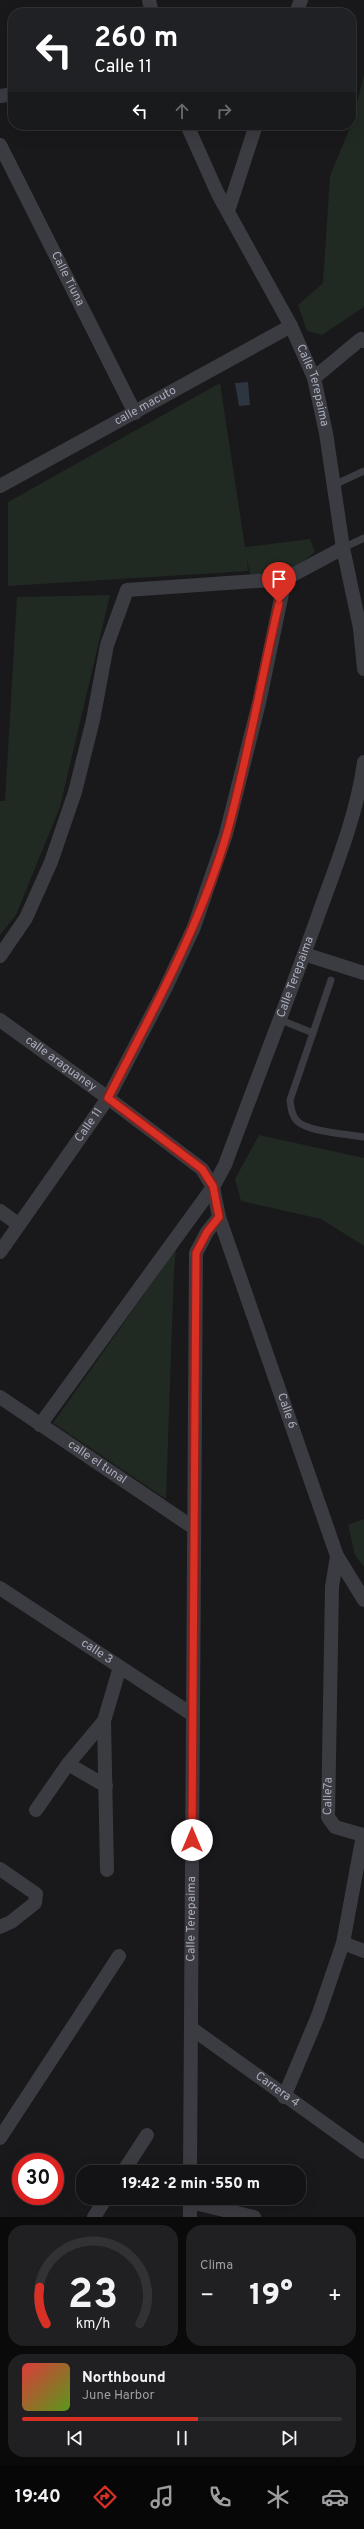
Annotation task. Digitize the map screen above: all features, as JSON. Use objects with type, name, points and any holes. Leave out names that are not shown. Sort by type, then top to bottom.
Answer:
[{"type":"street","name":"Calle Terepaima","points":[[189,130],[228,211],[291,326],[314,378],[326,433],[343,548],[360,612],[364,669]]},
{"type":"street","points":[[228,211],[254,130]]},
{"type":"street","name":"Calle Tiuna","points":[[0,145],[135,413]]},
{"type":"street","name":"calle macuto","points":[[0,486],[291,326]]},
{"type":"street","points":[[314,378],[363,338]]},
{"type":"street","points":[[0,956],[26,918],[51,862],[75,792],[93,720],[107,645],[127,590],[286,579],[343,548]]},
{"type":"street","name":"calle araguaney","points":[[0,1020],[108,1098],[165,989],[194,927],[226,834],[259,703],[286,579]]},
{"type":"street","name":"Calle Terepaima","points":[[40,1425],[213,1186],[225,1165],[281,1020],[347,836],[361,783],[364,762]]},
{"type":"street","points":[[304,954],[364,973]]},
{"type":"street","name":"Calle 11","points":[[0,1252],[18,1224],[108,1098],[202,1169],[213,1186],[219,1217]]},
{"type":"street","points":[[0,1211],[18,1224]]},
{"type":"street","name":"Calle Terepaima","points":[[190,2165],[196,1253],[207,1232],[219,1217]]},
{"type":"street","name":"Calle 6","points":[[219,1217],[337,1556],[364,1600]]},
{"type":"street","name":"calle el tunal","points":[[0,1397],[194,1528]]},
{"type":"street","name":"Calle7a","points":[[284,2097],[318,2016],[343,1943],[363,1835],[335,1827],[328,1817],[332,1587],[337,1556]]},
{"type":"street","name":"calle 3","points":[[0,1588],[193,1715]]},
{"type":"street","points":[[107,1870],[104,1721],[120,1667]]},
{"type":"street","points":[[36,1810],[68,1764],[104,1721]]},
{"type":"street","points":[[68,1764],[106,1786]]},
{"type":"street","points":[[0,1869],[36,1894],[37,1899],[35,1903],[11,1922],[0,1927]]},
{"type":"street","points":[[343,1943],[364,1951]]},
{"type":"street","points":[[0,2138],[119,1956]]},
{"type":"street","name":"Carrera 4","points":[[191,2028],[284,2097],[364,2152]]},
{"type":"street","points":[[127,2165],[146,2135]]},
{"type":"street","points":[[94,2217],[102,2205]]},
{"type":"street","points":[[190,2205],[190,2217]]},
{"type":"street","points":[[209,2205],[254,2217]]},
{"type":"lane","points":[[334,485],[364,471]]},
{"type":"lane","points":[[343,548],[364,538]]},
{"type":"lane","points":[[331,980],[290,1100],[291,1111],[296,1120],[306,1127],[364,1137]]},
{"type":"lane","points":[[281,1020],[313,1033]]},
{"type":"shaded area","points":[[364,75],[364,307],[322,335],[307,331],[298,305],[323,283],[330,176],[349,130],[356,130],[356,106]]},
{"type":"shaded area","points":[[248,382],[250,405],[239,406],[235,383]]},
{"type":"shaded area","points":[[220,383],[245,547],[310,539],[315,552],[285,576],[251,578],[247,560],[248,571],[8,586],[8,502]]},
{"type":"shaded area","points":[[110,595],[60,807],[16,915],[0,935],[0,801],[5,801],[17,597]]},
{"type":"shaded area","points":[[259,1135],[364,1158],[364,1246],[321,1219],[241,1201],[235,1179]]},
{"type":"shaded area","points":[[176,1249],[174,1271],[166,1499],[53,1423]]},
{"type":"shaded area","points":[[364,1519],[364,1567],[355,1555],[348,1525]]},
{"type":"route","points":[[192,1840],[196,1253],[207,1232],[219,1217],[213,1186],[202,1169],[108,1098],[165,989],[194,927],[222,847],[259,703],[279,603]]}]
